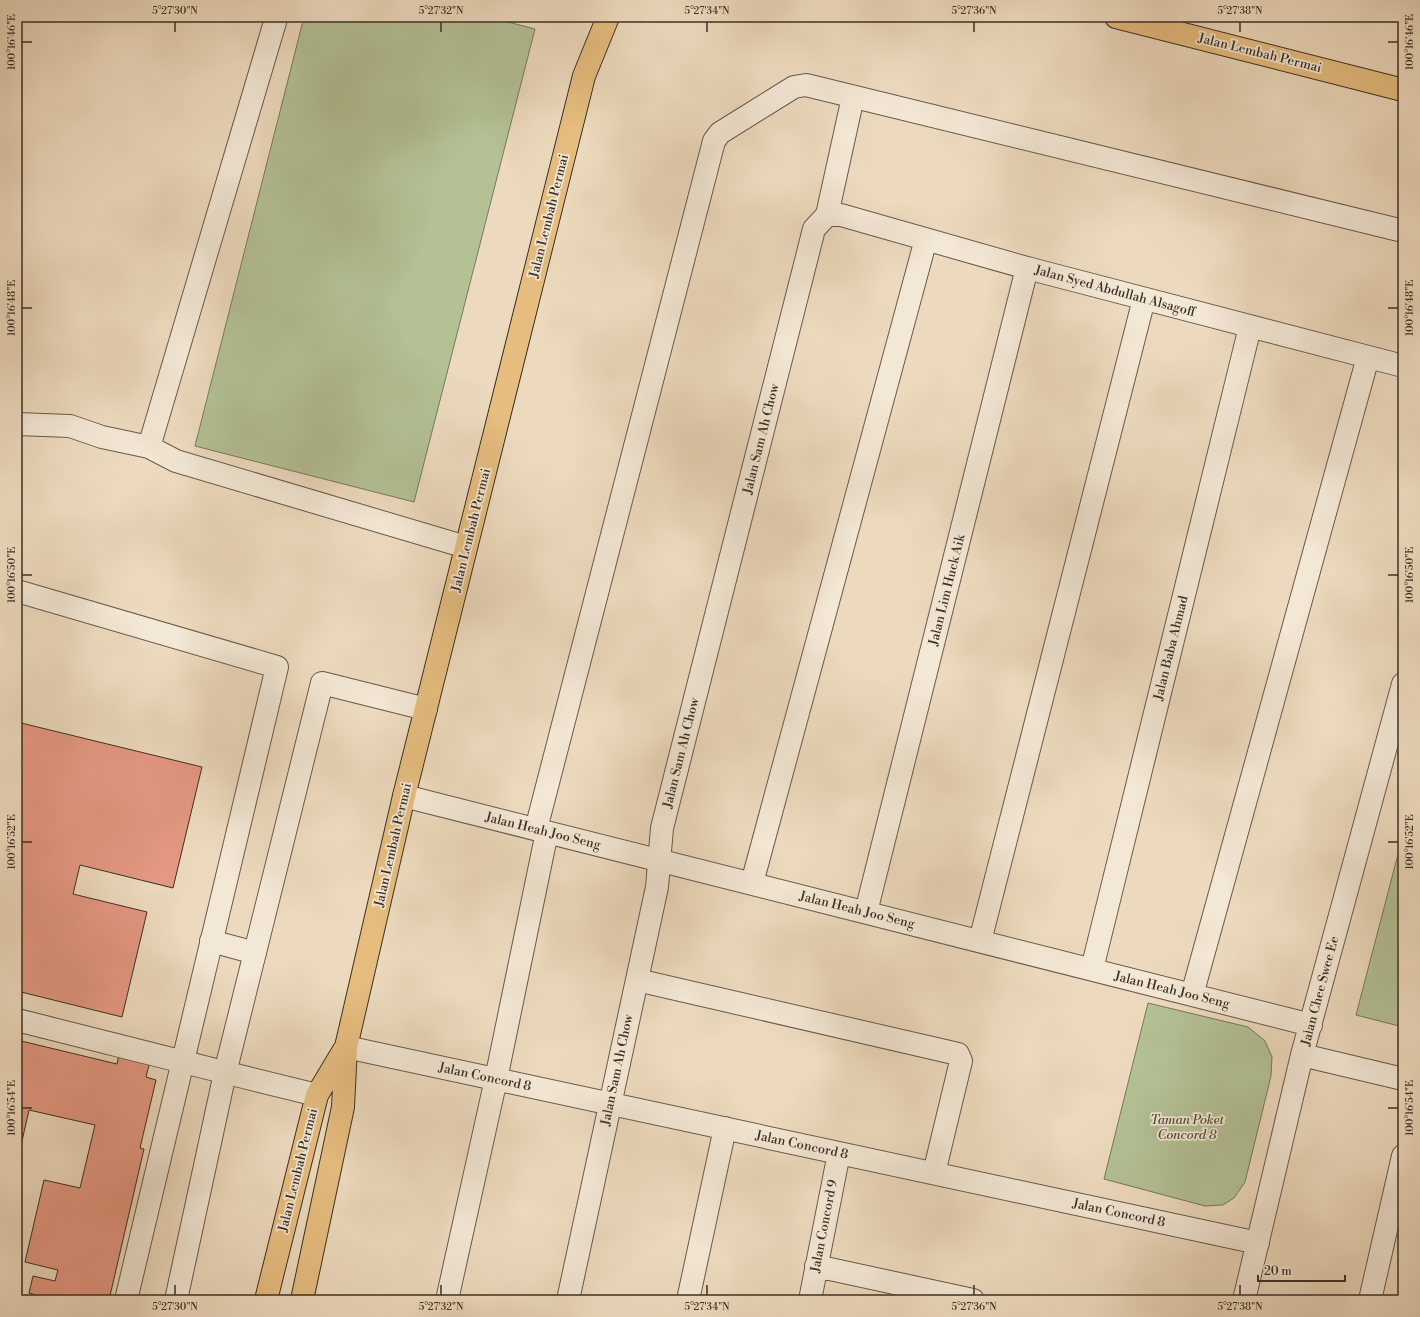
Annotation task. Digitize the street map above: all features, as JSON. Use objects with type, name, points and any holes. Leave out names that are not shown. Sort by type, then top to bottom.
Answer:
[{"type":"main road","name":"Jalan Lembah Permai","points":[[302,1300],[343,1107],[346,1047],[404,796],[584,76],[608,17]]},
{"type":"main road","name":"Jalan Lembah Permai","points":[[1116,17],[1403,90]]},
{"type":"main road","name":"Jalan Lembah Permai","points":[[266,1300],[317,1095],[346,1047]]},
{"type":"street","points":[[149,447],[275,22],[274,17]]},
{"type":"street","points":[[447,1300],[496,1079],[542,830],[714,141],[720,133],[794,87],[806,85],[1403,231]]},
{"type":"street","points":[[827,215],[853,97]]},
{"type":"street","name":"Jalan Syed Abdullah Alsagoff","points":[[827,215],[841,215],[1027,268],[1403,366]]},
{"type":"street","name":"Jalan Sam Ah Chow","points":[[568,1300],[657,887],[662,828],[812,236],[814,229],[827,215]]},
{"type":"street","points":[[752,884],[926,239]]},
{"type":"street","name":"Jalan Lim Huck Aik","points":[[866,912],[1027,268]]},
{"type":"street","points":[[980,941],[1144,299]]},
{"type":"street","name":"Jalan Baba Ahmad","points":[[1092,969],[1250,327]]},
{"type":"street","points":[[1192,995],[1368,357]]},
{"type":"street","points":[[17,424],[70,426],[102,437],[149,447],[176,461],[466,548]]},
{"type":"street","points":[[17,591],[277,666],[126,1300]]},
{"type":"street","points":[[176,1300],[225,1073],[322,683],[426,709]]},
{"type":"street","name":"Jalan Chee Swee Ee","points":[[1244,1300],[1302,1055],[1403,684]]},
{"type":"street","name":"Jalan Heah Joo Seng","points":[[404,796],[1311,1025]]},
{"type":"street","points":[[212,941],[255,953]]},
{"type":"street","points":[[637,980],[958,1054],[961,1061],[934,1173]]},
{"type":"street","points":[[17,1020],[317,1095]]},
{"type":"street","name":"Jalan Concord 8","points":[[346,1047],[1258,1242]]},
{"type":"street","points":[[1302,1055],[1403,1080]]},
{"type":"street","points":[[688,1300],[725,1128]]},
{"type":"street","name":"Jalan Concord 9","points":[[810,1300],[839,1153]]},
{"type":"street","points":[[1370,1300],[1403,1156]]},
{"type":"street","points":[[816,1266],[973,1300]]},
{"type":"green space","points":[[304,17],[489,17],[535,29],[414,502],[195,446]]},
{"type":"green space","points":[[1403,835],[1403,1027],[1356,1015]]},
{"type":"green space","name":"Taman Poket Concord 8","points":[[1148,1003],[1248,1027],[1265,1041],[1272,1057],[1271,1076],[1245,1182],[1234,1198],[1223,1205],[1205,1206],[1104,1179]]},
{"type":"building","points":[[17,722],[202,767],[173,888],[80,865],[73,894],[147,912],[122,1017],[17,991]]},
{"type":"building","points":[[17,1040],[117,1064],[119,1054],[150,1061],[146,1077],[156,1080],[140,1148],[144,1149],[109,1300],[54,1300],[29,1293],[33,1276],[55,1281],[58,1270],[25,1262],[44,1180],[80,1188],[95,1125],[29,1110],[17,1163]]}]
